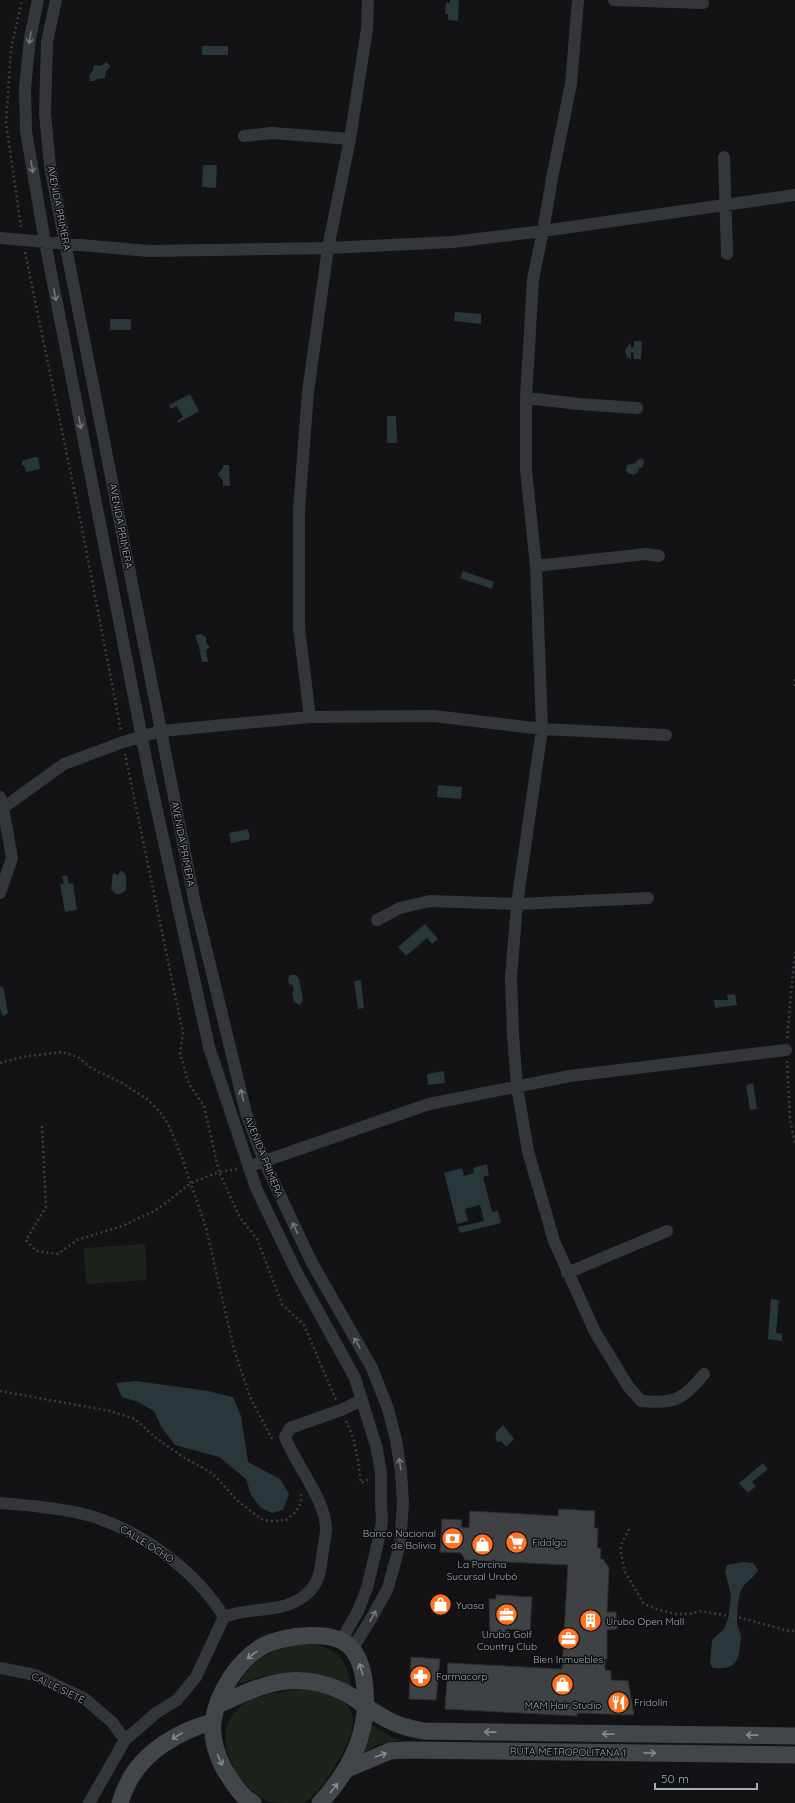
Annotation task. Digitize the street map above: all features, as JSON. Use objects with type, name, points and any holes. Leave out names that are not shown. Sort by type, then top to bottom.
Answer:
[{"type":"main road","points":[[253,1803],[235,1786],[219,1759],[213,1737],[213,1722],[218,1705],[229,1680],[245,1660],[263,1646],[291,1637],[308,1635],[325,1636],[346,1645],[361,1666],[366,1707],[362,1734],[353,1757],[337,1783],[320,1803]]},
{"type":"main road","name":"RUTA METROPOLITANA 1","points":[[218,1705],[264,1685],[278,1681],[298,1680],[318,1682],[344,1692],[366,1707],[396,1724],[423,1731],[793,1736]]},
{"type":"main road","points":[[120,1803],[128,1782],[148,1756],[175,1736],[195,1726],[213,1722]]},
{"type":"main road","name":"RUTA METROPOLITANA 1","points":[[345,1770],[390,1752],[406,1750],[793,1754]]},
{"type":"street","name":"AVENIDA PRIMERA","points":[[38,0],[30,38],[25,95],[26,131],[45,242],[143,736],[149,774],[209,1047],[248,1166],[277,1234],[355,1378],[377,1449],[381,1474],[382,1522],[367,1588],[346,1645]]},
{"type":"street","name":"AVENIDA PRIMERA","points":[[56,0],[47,42],[45,114],[50,166],[194,899],[246,1113],[264,1161],[310,1261],[372,1368],[388,1409],[396,1440],[401,1471],[403,1503],[400,1544],[388,1588],[371,1619],[346,1645]]},
{"type":"street","points":[[310,716],[299,628],[299,510],[308,392],[328,248],[350,139],[367,28],[368,0]]},
{"type":"street","points":[[578,0],[571,84],[543,231],[532,278],[526,398],[526,470],[536,566],[542,729],[517,904],[511,977],[517,1087],[528,1151],[554,1241],[567,1273],[595,1332],[628,1386],[641,1401],[662,1403],[681,1398],[693,1388],[704,1374]]},
{"type":"street","points":[[614,0],[702,3]]},
{"type":"street","points":[[244,136],[272,133],[350,139]]},
{"type":"street","points":[[724,157],[724,205],[727,254]]},
{"type":"street","points":[[0,238],[148,251],[328,248],[454,242],[543,231],[795,195]]},
{"type":"street","points":[[526,398],[579,404],[637,408]]},
{"type":"street","points":[[536,566],[646,554],[659,556]]},
{"type":"street","points":[[0,893],[12,858],[2,802],[64,764],[123,742],[161,731],[310,716],[434,716],[542,729],[666,735]]},
{"type":"street","points":[[377,920],[400,908],[430,901],[517,904],[648,898]]},
{"type":"street","points":[[248,1166],[429,1104],[570,1076],[786,1050]]},
{"type":"street","points":[[567,1273],[667,1231]]},
{"type":"street","points":[[89,1803],[125,1740],[156,1713],[177,1700],[196,1677],[224,1618],[234,1613],[286,1605],[300,1599],[311,1589],[319,1578],[326,1528],[321,1506],[285,1437],[290,1428],[341,1410],[362,1400]]},
{"type":"street","name":"CALLE OCHO","points":[[0,1503],[36,1506],[80,1513],[124,1528],[180,1565],[214,1600],[224,1618]]},
{"type":"street","points":[[378,1542],[400,1544]]},
{"type":"street","name":"CALLE SIETE","points":[[0,1668],[35,1675],[85,1699],[112,1722],[125,1740]]},
{"type":"path","points":[[22,0],[11,49],[6,124],[23,240],[123,742],[183,1033],[180,1054],[189,1084],[204,1106],[219,1172],[239,1216],[257,1239],[282,1304],[304,1325],[353,1438],[358,1457],[361,1482],[381,1474]]},
{"type":"path","points":[[795,679],[795,689]]},
{"type":"path","points":[[0,1063],[22,1057],[62,1052],[78,1057],[91,1068],[122,1083],[147,1098],[160,1112],[168,1124],[206,1228],[234,1349],[250,1397],[275,1444]]},
{"type":"path","points":[[42,1126],[46,1207],[26,1240],[36,1251],[58,1254],[77,1240],[122,1226],[158,1209],[191,1184],[219,1172],[248,1166]]},
{"type":"path","points":[[0,1391],[110,1411],[135,1419],[156,1438],[183,1457],[212,1473],[239,1502],[261,1519],[272,1521],[286,1520],[296,1512],[301,1503],[301,1487]]},
{"type":"path","points":[[629,1529],[621,1545],[621,1554],[625,1572],[644,1604],[659,1610],[676,1614],[690,1614],[700,1611],[741,1618],[789,1632],[795,1631]]},
{"type":"shaded area","points":[[450,0],[459,0],[458,21],[448,20],[448,14],[445,14],[446,3],[450,3]]},
{"type":"shaded area","points":[[202,46],[228,46],[228,55],[202,55]]},
{"type":"shaded area","points":[[107,62],[110,67],[106,71],[105,78],[90,81],[89,75],[93,71],[93,67],[95,65],[100,66]]},
{"type":"shaded area","points":[[203,165],[217,165],[216,188],[202,187]]},
{"type":"shaded area","points":[[455,312],[481,314],[481,324],[454,321]]},
{"type":"shaded area","points":[[110,319],[131,319],[131,330],[110,330]]},
{"type":"shaded area","points":[[634,341],[642,341],[641,359],[634,359],[633,352],[631,352],[631,359],[627,357],[625,351],[631,343],[631,348],[634,347]]},
{"type":"shaded area","points":[[190,394],[199,411],[178,423],[177,421],[183,417],[177,406],[171,409],[169,405]]},
{"type":"shaded area","points":[[387,416],[396,416],[397,443],[387,443]]},
{"type":"shaded area","points":[[35,457],[38,458],[40,469],[26,472],[24,466],[22,465],[22,461]]},
{"type":"shaded area","points":[[640,458],[644,460],[643,467],[639,468],[638,472],[634,475],[627,473],[627,465],[635,463]]},
{"type":"shaded area","points":[[223,465],[229,465],[230,486],[223,486],[223,481],[218,474],[223,468]]},
{"type":"shaded area","points":[[463,571],[494,582],[492,589],[460,578]]},
{"type":"shaded area","points":[[201,634],[206,637],[206,643],[210,647],[206,650],[208,662],[202,662],[198,642],[196,640],[196,635]]},
{"type":"shaded area","points":[[438,785],[462,787],[461,799],[437,797]]},
{"type":"shaded area","points":[[248,829],[250,839],[231,843],[229,833]]},
{"type":"shaded area","points":[[121,870],[126,875],[126,890],[120,894],[116,894],[111,889],[113,873],[118,875]]},
{"type":"shaded area","points":[[67,875],[69,884],[73,883],[77,910],[65,912],[60,884],[64,884],[62,876]]},
{"type":"shaded area","points":[[425,924],[438,939],[432,944],[427,938],[406,956],[398,947]]},
{"type":"shaded area","points":[[290,975],[296,975],[299,979],[303,1000],[300,1005],[294,1002],[292,993],[294,989],[292,985],[289,984],[288,978]]},
{"type":"shaded area","points":[[361,980],[364,1008],[358,1009],[354,981]]},
{"type":"shaded area","points":[[3,986],[8,1013],[4,1016],[2,1015],[0,1008],[0,987]]},
{"type":"shaded area","points":[[735,994],[737,1005],[715,1008],[714,1000],[728,1000],[727,995]]},
{"type":"shaded area","points":[[444,1071],[445,1083],[428,1085],[427,1074]]},
{"type":"shaded area","points":[[753,1083],[757,1109],[750,1110],[746,1085]]},
{"type":"shaded area","points":[[487,1164],[489,1175],[483,1177],[492,1212],[498,1211],[501,1223],[460,1233],[458,1227],[484,1221],[480,1205],[465,1209],[468,1221],[457,1224],[444,1173],[462,1168],[464,1176],[474,1173],[473,1168]]},
{"type":"shaded area","points":[[145,1244],[147,1280],[86,1284],[84,1248]]},
{"type":"shaded area","points":[[771,1299],[779,1300],[776,1333],[782,1334],[782,1341],[768,1339]]},
{"type":"shaded area","points":[[136,1381],[208,1391],[233,1397],[241,1416],[248,1462],[280,1479],[289,1494],[283,1510],[272,1513],[261,1508],[251,1495],[246,1479],[219,1457],[175,1445],[162,1428],[154,1411],[138,1402],[122,1397],[116,1383]]},
{"type":"shaded area","points":[[503,1425],[514,1439],[506,1447],[501,1441],[497,1442],[496,1439],[497,1432]]},
{"type":"shaded area","points":[[763,1463],[768,1469],[752,1482],[756,1486],[748,1493],[739,1483]]},
{"type":"shaded area","points":[[743,1562],[753,1563],[758,1570],[740,1593],[737,1618],[737,1624],[741,1636],[739,1654],[735,1663],[732,1665],[724,1668],[713,1668],[710,1664],[712,1640],[724,1629],[729,1615],[731,1595],[725,1571],[727,1565]]},
{"type":"shaded area","points":[[296,1644],[318,1645],[334,1652],[345,1665],[351,1686],[308,1673],[295,1672],[270,1675],[238,1684],[249,1669],[262,1658],[287,1646]]},
{"type":"shaded area","points":[[302,1689],[327,1694],[344,1701],[353,1720],[351,1731],[341,1755],[334,1767],[318,1790],[310,1798],[303,1803],[269,1802],[252,1790],[237,1772],[227,1750],[225,1739],[226,1729],[234,1714],[247,1702],[270,1694]]},
{"type":"shaded area","points":[[372,1725],[392,1737],[403,1740],[377,1745],[363,1753],[369,1739]]},
{"type":"building","name":"Urubo Open Mall","points":[[559,1509],[595,1511],[594,1528],[598,1528],[597,1548],[601,1548],[600,1559],[603,1559],[609,1568],[607,1612],[616,1612],[617,1629],[607,1630],[607,1659],[605,1659],[605,1670],[611,1671],[611,1680],[628,1681],[634,1715],[577,1713],[577,1716],[445,1709],[448,1663],[562,1669],[568,1565],[465,1560],[461,1553],[440,1552],[442,1519],[462,1520],[461,1527],[469,1528],[470,1511],[558,1516]]},
{"type":"building","points":[[496,1595],[532,1597],[530,1631],[506,1629],[506,1634],[490,1633],[489,1599],[496,1599]]},
{"type":"building","points":[[411,1657],[440,1659],[436,1700],[409,1699]]},
{"type":"place","name":"Banco Nacional de Bolivia","points":[[452,1539]]},
{"type":"place","name":"Fidalga","points":[[516,1542]]},
{"type":"place","name":"La Porcina Sucursal Urubó","points":[[482,1544]]},
{"type":"place","name":"Yuasa","points":[[440,1605]]},
{"type":"place","name":"Urubó Golf Country Club","points":[[507,1614]]},
{"type":"place","name":"Urubo Open Mall","points":[[591,1621]]},
{"type":"place","name":"Bien Inmuebles","points":[[568,1639]]},
{"type":"place","name":"Farmacorp","points":[[421,1676]]},
{"type":"place","name":"MAM Hair Studio","points":[[563,1685]]},
{"type":"place","name":"Fridolín","points":[[619,1702]]}]
